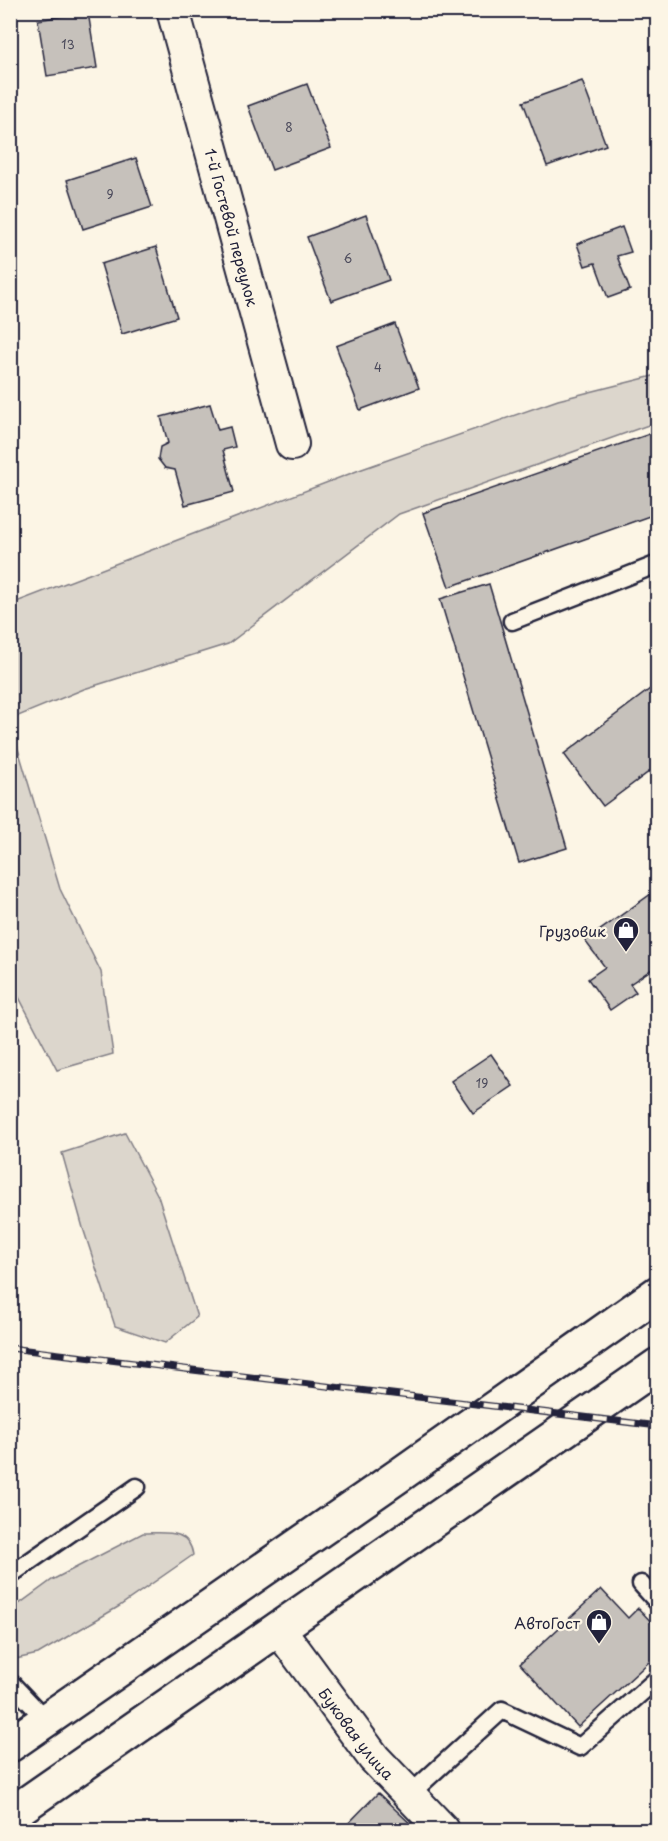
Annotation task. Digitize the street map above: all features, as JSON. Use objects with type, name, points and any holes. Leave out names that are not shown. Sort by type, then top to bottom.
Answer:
[{"type":"highway","points":[[10,1745],[657,1293]]},
{"type":"highway","points":[[10,1815],[657,1365]]},
{"type":"street","name":"1-й Гостевой переулок","points":[[173,10],[292,444]]},
{"type":"street","name":"Буковая улица","points":[[279,1629],[374,1758],[443,1830]]},
{"type":"lane","points":[[512,621],[657,564]]},
{"type":"lane","points":[[10,1575],[137,1487]]},
{"type":"lane","points":[[641,1584],[657,1603]]},
{"type":"lane","points":[[409,1796],[502,1710],[579,1747],[657,1678]]},
{"type":"lane","points":[[10,1682],[46,1720]]},
{"type":"shaded area","points":[[657,375],[657,422],[399,514],[228,644],[84,689],[11,719],[11,604],[362,469],[558,400]]},
{"type":"shaded area","points":[[10,722],[60,889],[101,972],[113,1054],[57,1070],[11,982]]},
{"type":"shaded area","points":[[125,1133],[158,1196],[197,1317],[165,1343],[115,1326],[83,1228],[62,1153]]},
{"type":"shaded area","points":[[143,1533],[167,1533],[181,1536],[191,1546],[193,1555],[118,1607],[38,1654],[11,1660],[11,1610],[52,1580]]},
{"type":"building","points":[[88,12],[97,68],[47,76],[38,20]]},
{"type":"building","points":[[582,81],[606,145],[547,166],[523,102]]},
{"type":"building","points":[[307,84],[331,148],[272,170],[248,106]]},
{"type":"building","points":[[136,158],[152,207],[83,229],[67,180]]},
{"type":"building","points":[[366,215],[389,280],[331,301],[307,237]]},
{"type":"building","points":[[622,227],[631,252],[617,256],[630,290],[608,298],[595,263],[585,266],[577,244]]},
{"type":"building","points":[[156,247],[177,317],[122,334],[101,264]]},
{"type":"building","points":[[395,324],[419,388],[360,410],[336,346]]},
{"type":"building","points":[[210,404],[218,430],[230,427],[235,447],[223,450],[234,492],[185,505],[175,470],[165,468],[158,459],[160,447],[168,443],[161,417]]},
{"type":"building","points":[[658,431],[658,513],[449,587],[423,513]]},
{"type":"building","points":[[489,584],[567,848],[519,863],[440,599]]},
{"type":"building","points":[[658,683],[658,765],[603,806],[564,754]]},
{"type":"building","points":[[658,889],[658,965],[630,984],[636,992],[610,1010],[588,979],[605,967],[585,941]]},
{"type":"building","points":[[491,1054],[513,1086],[473,1113],[451,1081]]},
{"type":"building","name":"АвтоГост","points":[[601,1589],[628,1618],[638,1608],[658,1629],[658,1670],[649,1662],[578,1727],[520,1664]]},
{"type":"building","points":[[378,1793],[417,1830],[342,1830]]},
{"type":"railway","points":[[10,1348],[658,1426]]},
{"type":"place","name":"Грузовик","points":[[626,953]]},
{"type":"place","name":"АвтоГост","points":[[599,1645]]}]
